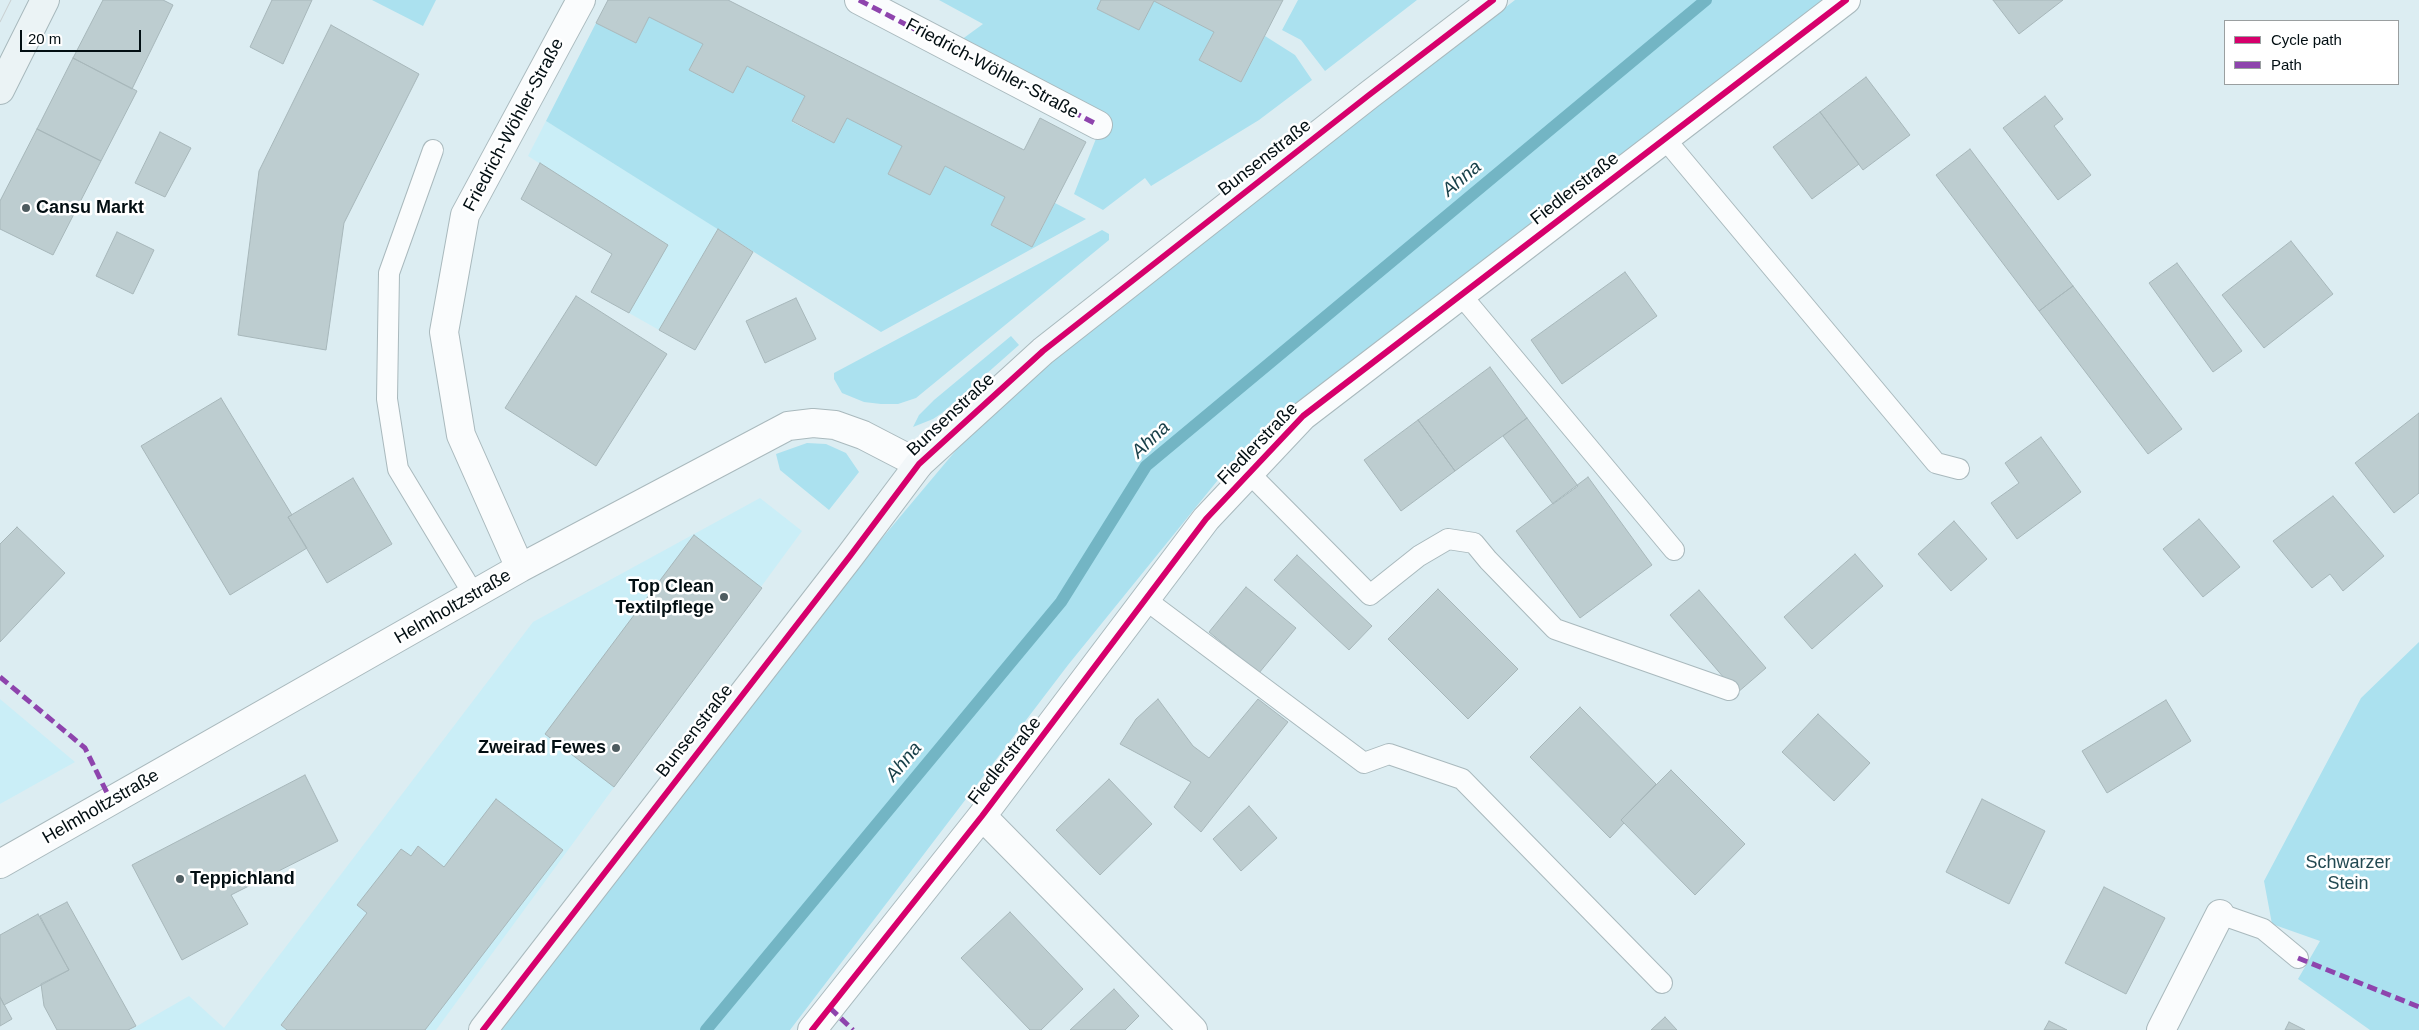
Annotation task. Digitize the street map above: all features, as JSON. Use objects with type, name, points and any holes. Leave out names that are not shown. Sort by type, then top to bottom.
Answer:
[{"type":"main road","points":[[0,90],[45,0]]},
{"type":"street","name":"Friedrich-Wöhler-Straße","points":[[520,568],[461,435],[444,332],[465,215],[552,57],[580,0]]},
{"type":"street","name":"Friedrich-Wöhler-Straße","points":[[859,0],[1098,125]]},
{"type":"street","name":"Bunsenstraße","points":[[482,1030],[850,556],[919,464],[1043,351],[1492,0]]},
{"type":"street","name":"Fiedlerstraße","points":[[812,1030],[982,816],[1206,519],[1303,416],[1846,0]]},
{"type":"street","name":"Helmholtzstraße","points":[[0,864],[520,568],[788,426],[813,422],[835,425],[863,436],[919,464]]},
{"type":"street","name":"Fiedlerstraße","points":[[982,816],[1193,1030]]},
{"type":"street","points":[[2162,1030],[2220,914]]},
{"type":"lane","points":[[1665,139],[1936,463],[1959,470]]},
{"type":"lane","points":[[433,150],[389,274],[388,399],[398,469],[474,595]]},
{"type":"lane","points":[[1461,295],[1674,550]]},
{"type":"lane","points":[[1249,473],[1370,595],[1419,556],[1448,539],[1474,543],[1555,629],[1729,690]]},
{"type":"lane","points":[[1146,600],[1364,763],[1389,754],[1462,779],[1662,983]]},
{"type":"lane","points":[[2220,914],[2262,929],[2298,958]]},
{"type":"shaded area","points":[[546,121],[718,229],[659,330],[629,313],[667,245],[528,156]]},
{"type":"shaded area","points":[[760,498],[802,531],[436,1030],[130,1030],[189,996],[224,1028],[533,622]]},
{"type":"shaded area","points":[[0,699],[75,762],[0,804]]},
{"type":"green space","points":[[372,0],[436,0],[423,26]]},
{"type":"green space","points":[[939,0],[1101,0],[1097,9],[1139,30],[1154,1],[1214,32],[1199,60],[1241,82],[1265,36],[1295,55],[1312,80],[1259,120],[1151,186],[1145,178],[1103,210],[1074,194],[1105,116],[961,40],[983,24]]},
{"type":"green space","points":[[1298,0],[1417,0],[1325,71],[1301,40],[1282,30]]},
{"type":"green space","points":[[1515,0],[1826,0],[1243,449],[1068,665],[790,1030],[498,1030],[852,574],[973,430],[1078,338]]},
{"type":"green space","points":[[649,17],[703,44],[689,70],[733,93],[747,66],[805,96],[792,122],[834,143],[847,118],[902,146],[888,174],[930,195],[945,166],[1005,197],[991,225],[1032,247],[1055,203],[1086,219],[881,332],[546,121],[596,23],[636,43]]},
{"type":"green space","points":[[1102,230],[1109,234],[1109,240],[916,398],[898,404],[881,404],[864,402],[842,393],[834,379],[834,373]]},
{"type":"green space","points":[[1011,336],[1019,345],[942,413],[913,427],[919,415],[934,400]]},
{"type":"green space","points":[[807,443],[826,444],[846,453],[859,472],[829,510],[780,470],[776,454]]},
{"type":"green space","name":"Schwarzer Stein","points":[[2419,642],[2419,1030],[2370,1030],[2298,979],[2320,941],[2272,924],[2264,881],[2361,698]]},
{"type":"building","points":[[103,0],[163,0],[173,5],[132,89],[73,58]]},
{"type":"building","points":[[272,0],[312,0],[283,64],[250,47]]},
{"type":"building","points":[[608,0],[728,0],[1024,150],[1040,118],[1086,142],[1032,247],[991,225],[1005,197],[945,166],[930,195],[888,174],[902,146],[847,118],[834,143],[792,121],[805,96],[747,66],[733,93],[689,70],[703,44],[649,17],[636,43],[596,23]]},
{"type":"building","points":[[1101,0],[1283,0],[1241,82],[1199,60],[1214,32],[1154,1],[1139,30],[1097,9]]},
{"type":"building","points":[[1993,0],[2063,0],[2019,34]]},
{"type":"building","points":[[331,25],[419,74],[344,223],[326,350],[238,335],[259,171]]},
{"type":"building","points":[[73,58],[137,91],[101,161],[37,129]]},
{"type":"building","points":[[1866,77],[1910,135],[1863,170],[1820,112]]},
{"type":"building","points":[[2045,96],[2063,119],[2054,126],[2091,175],[2058,200],[2003,128]]},
{"type":"building","points":[[1820,112],[1859,164],[1812,199],[1773,147]]},
{"type":"building","points":[[37,129],[101,161],[53,255],[0,229],[0,201]]},
{"type":"building","points":[[160,132],[191,148],[165,197],[135,183]]},
{"type":"building","points":[[1970,149],[2073,286],[2039,311],[1936,175]]},
{"type":"building","points":[[540,163],[668,245],[629,313],[591,292],[612,254],[521,199]]},
{"type":"building","points":[[718,229],[753,252],[695,350],[659,330]]},
{"type":"building","points":[[117,232],[154,250],[133,294],[96,276]]},
{"type":"building","points":[[2291,241],[2333,294],[2264,348],[2222,295]]},
{"type":"building","points":[[2177,263],[2242,351],[2213,372],[2149,283]]},
{"type":"building","points":[[1625,272],[1657,316],[1562,384],[1531,340]]},
{"type":"building","points":[[2073,286],[2182,429],[2148,454],[2039,311]]},
{"type":"building","points":[[576,296],[667,354],[596,466],[505,408]]},
{"type":"building","points":[[796,298],[816,339],[765,363],[746,321]]},
{"type":"building","points":[[1490,367],[1527,418],[1455,471],[1418,420]]},
{"type":"building","points":[[221,398],[292,515],[288,517],[307,548],[230,595],[141,446]]},
{"type":"building","points":[[2419,413],[2419,493],[2394,513],[2355,463]]},
{"type":"building","points":[[1527,418],[1578,486],[1553,504],[1503,436]]},
{"type":"building","points":[[1418,420],[1455,471],[1401,511],[1364,460]]},
{"type":"building","points":[[2041,437],[2081,492],[2017,539],[1991,503],[2019,483],[2005,463]]},
{"type":"building","points":[[1588,477],[1652,565],[1580,618],[1516,531]]},
{"type":"building","points":[[353,478],[392,544],[327,583],[288,517]]},
{"type":"building","points":[[2333,496],[2384,556],[2343,591],[2330,574],[2312,588],[2273,541]]},
{"type":"building","points":[[2199,519],[2240,567],[2203,597],[2163,549]]},
{"type":"building","points":[[1954,521],[1987,559],[1951,591],[1918,554]]},
{"type":"building","points":[[17,527],[65,573],[0,642],[0,544]]},
{"type":"building","points":[[694,535],[762,588],[614,787],[545,734]]},
{"type":"building","points":[[1855,554],[1883,586],[1812,649],[1784,617]]},
{"type":"building","points":[[1297,555],[1372,626],[1349,650],[1274,580]]},
{"type":"building","points":[[1246,587],[1296,628],[1259,673],[1209,632]]},
{"type":"building","points":[[1438,589],[1518,669],[1468,719],[1388,639]]},
{"type":"building","points":[[1699,590],[1766,668],[1737,693],[1670,615]]},
{"type":"building","points":[[1158,699],[1193,746],[1209,758],[1258,699],[1288,722],[1201,832],[1174,807],[1191,782],[1120,744],[1136,719]]},
{"type":"building","points":[[2166,700],[2191,741],[2107,793],[2082,751]]},
{"type":"building","points":[[1580,707],[1656,784],[1621,820],[1624,823],[1610,838],[1530,757]]},
{"type":"building","points":[[1818,714],[1870,763],[1834,801],[1782,752]]},
{"type":"building","points":[[1671,770],[1745,844],[1695,895],[1621,820]]},
{"type":"building","points":[[305,775],[338,841],[231,895],[248,924],[182,960],[132,865]]},
{"type":"building","points":[[1109,779],[1152,824],[1100,875],[1056,830]]},
{"type":"building","points":[[496,799],[563,850],[425,1030],[287,1030],[281,1025],[367,913],[357,905],[401,849],[411,856],[418,846],[444,867]]},
{"type":"building","points":[[1982,799],[2045,831],[2009,904],[1946,872]]},
{"type":"building","points":[[1249,806],[1277,838],[1241,871],[1213,839]]},
{"type":"building","points":[[2104,887],[2165,918],[2126,994],[2065,963]]},
{"type":"building","points":[[67,902],[136,1026],[128,1030],[57,1030],[44,1006],[41,984],[69,970],[40,916]]},
{"type":"building","points":[[1010,912],[1083,989],[1041,1030],[1030,1030],[961,958]]},
{"type":"building","points":[[38,914],[69,970],[4,1005],[0,997],[0,935]]},
{"type":"building","points":[[1114,989],[1139,1016],[1125,1030],[1070,1030]]},
{"type":"building","points":[[0,997],[12,1019],[0,1026]]},
{"type":"building","points":[[1665,1017],[1677,1030],[1651,1030]]},
{"type":"building","points":[[2049,1021],[2067,1030],[2044,1030]]},
{"type":"building","points":[[2289,1022],[2305,1030],[2285,1030]]},
{"type":"waterway","name":"Ahna","points":[[706,1030],[1061,602],[1146,466],[1706,0]]},
{"type":"tram line","points":[[0,22],[11,0]]},
{"type":"marked path","points":[[859,0],[1098,125]]},
{"type":"marked path","points":[[0,677],[85,748],[111,801]]},
{"type":"marked path","points":[[2298,958],[2419,1007]]},
{"type":"marked path","points":[[830,1008],[853,1030]]},
{"type":"cycle path","points":[[483,1030],[919,464],[1043,351],[1493,0]]},
{"type":"cycle path","points":[[812,1030],[982,816],[1206,519],[1303,416],[1846,0]]},
{"type":"place","name":"Cansu Markt","points":[[26,208]]},
{"type":"place","name":"Top Clean Textilpflege","points":[[724,597]]},
{"type":"place","name":"Zweirad Fewes","points":[[616,748]]},
{"type":"place","name":"Teppichland","points":[[180,879]]}]
